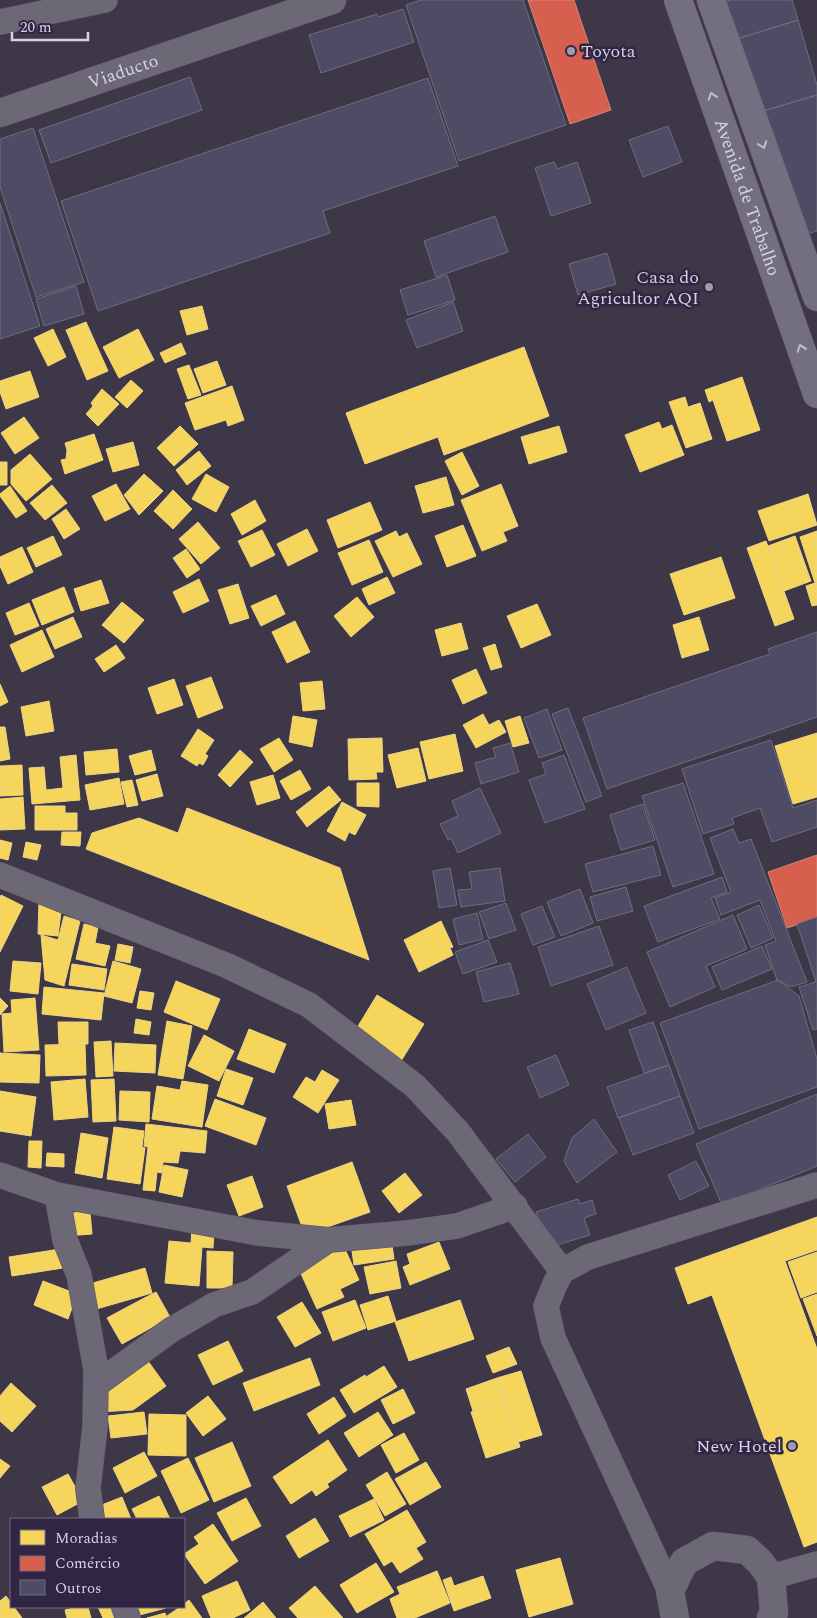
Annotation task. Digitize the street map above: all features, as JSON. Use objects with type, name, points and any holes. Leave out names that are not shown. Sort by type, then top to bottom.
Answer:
[{"type":"highway","name":"Avenida de Trabalho","points":[[678,0],[817,394]]},
{"type":"highway","name":"Avenida de Trabalho","points":[[711,0],[817,297]]},
{"type":"street","points":[[0,22],[105,0]]},
{"type":"street","points":[[296,0],[328,1]]},
{"type":"street","name":"Viaducto","points":[[0,113],[328,1]]},
{"type":"street","points":[[0,875],[228,966],[309,1005],[414,1086],[458,1132],[562,1271]]},
{"type":"street","points":[[0,1175],[57,1195],[258,1233],[328,1240],[407,1233],[456,1226],[515,1206]]},
{"type":"street","points":[[675,1618],[670,1591],[553,1338],[546,1306],[562,1271],[588,1257],[817,1185]]},
{"type":"street","points":[[57,1195],[65,1240],[79,1275],[97,1384],[95,1427],[88,1488],[92,1518]]},
{"type":"street","points":[[97,1384],[171,1330],[214,1305],[252,1292],[328,1240]]},
{"type":"street","points":[[670,1591],[684,1562],[713,1546],[747,1550],[760,1562],[771,1577],[774,1616]]},
{"type":"street","points":[[771,1577],[817,1564]]},
{"type":"building: Moradias","points":[[202,306],[208,329],[187,335],[180,311]]},
{"type":"building: Moradias","points":[[86,322],[108,371],[87,380],[66,330]]},
{"type":"building: Moradias","points":[[53,329],[66,357],[48,366],[34,338]]},
{"type":"building: Moradias","points":[[138,329],[154,360],[119,378],[103,347]]},
{"type":"building: Moradias","points":[[181,343],[186,354],[165,363],[160,353]]},
{"type":"building: Moradias","points":[[524,347],[549,416],[444,455],[438,437],[365,464],[346,413]]},
{"type":"building: Moradias","points":[[217,361],[226,385],[203,393],[194,369]]},
{"type":"building: Moradias","points":[[189,365],[201,395],[188,399],[177,369]]},
{"type":"building: Moradias","points":[[30,371],[39,397],[6,409],[0,392],[0,381]]},
{"type":"building: Moradias","points":[[742,377],[760,430],[727,441],[713,400],[709,402],[705,390]]},
{"type":"building: Moradias","points":[[131,380],[143,391],[127,408],[115,397]]},
{"type":"building: Moradias","points":[[232,386],[244,420],[228,426],[226,420],[195,430],[185,403]]},
{"type":"building: Moradias","points":[[102,389],[119,404],[98,426],[86,414],[93,406],[91,403]]},
{"type":"building: Moradias","points":[[685,397],[688,407],[700,403],[712,439],[686,448],[669,402]]},
{"type":"building: Moradias","points":[[24,417],[39,438],[15,454],[1,433]]},
{"type":"building: Moradias","points":[[659,422],[662,429],[672,425],[684,455],[640,472],[625,435]]},
{"type":"building: Moradias","points":[[180,426],[198,444],[174,466],[157,448]]},
{"type":"building: Moradias","points":[[559,426],[567,452],[529,464],[521,437]]},
{"type":"building: Moradias","points":[[94,434],[103,460],[65,474],[61,460],[66,459],[67,450],[65,443]]},
{"type":"building: Moradias","points":[[133,442],[139,465],[113,472],[106,449]]},
{"type":"building: Moradias","points":[[199,451],[211,466],[187,485],[176,470]]},
{"type":"building: Moradias","points":[[462,452],[479,486],[462,495],[445,461]]},
{"type":"building: Moradias","points":[[30,454],[52,479],[26,501],[11,484],[11,470]]},
{"type":"building: Moradias","points":[[0,462],[7,462],[7,485],[0,485]]},
{"type":"building: Moradias","points":[[144,474],[163,491],[139,515],[124,495]]},
{"type":"building: Moradias","points":[[206,474],[229,487],[216,512],[192,499]]},
{"type":"building: Moradias","points":[[446,477],[454,505],[423,513],[415,486]]},
{"type":"building: Moradias","points":[[116,484],[130,509],[105,521],[92,496]]},
{"type":"building: Moradias","points":[[501,484],[518,526],[503,532],[507,541],[482,551],[461,500]]},
{"type":"building: Moradias","points":[[52,485],[67,503],[45,520],[30,503]]},
{"type":"building: Moradias","points":[[10,486],[27,511],[16,518],[0,496]]},
{"type":"building: Moradias","points":[[173,490],[192,509],[173,529],[154,511]]},
{"type":"building: Moradias","points":[[808,494],[817,525],[769,541],[758,511]]},
{"type":"building: Moradias","points":[[255,500],[266,521],[242,535],[231,514]]},
{"type":"building: Moradias","points":[[370,502],[382,530],[338,548],[327,520]]},
{"type":"building: Moradias","points":[[66,509],[80,529],[64,539],[52,519]]},
{"type":"building: Moradias","points":[[198,522],[220,548],[201,564],[179,539]]},
{"type":"building: Moradias","points":[[463,525],[476,556],[447,567],[435,536]]},
{"type":"building: Moradias","points":[[307,529],[318,551],[288,566],[277,544]]},
{"type":"building: Moradias","points":[[262,530],[275,555],[251,567],[238,541]]},
{"type":"building: Moradias","points":[[396,531],[399,537],[407,533],[422,564],[393,577],[375,541]]},
{"type":"building: Moradias","points":[[817,531],[817,605],[812,606],[806,586],[815,583],[800,537]]},
{"type":"building: Moradias","points":[[53,536],[62,555],[36,567],[27,548]]},
{"type":"building: Moradias","points":[[795,536],[811,581],[784,591],[768,546]]},
{"type":"building: Moradias","points":[[369,540],[383,572],[352,585],[338,553]]},
{"type":"building: Moradias","points":[[766,541],[794,619],[775,626],[747,548]]},
{"type":"building: Moradias","points":[[22,547],[33,572],[8,584],[0,566],[0,557]]},
{"type":"building: Moradias","points":[[186,549],[200,569],[187,578],[173,558]]},
{"type":"building: Moradias","points":[[721,557],[735,598],[684,615],[670,574]]},
{"type":"building: Moradias","points":[[387,577],[395,593],[369,605],[362,589]]},
{"type":"building: Moradias","points":[[199,579],[209,601],[183,613],[173,592]]},
{"type":"building: Moradias","points":[[101,580],[109,603],[81,611],[74,589]]},
{"type":"building: Moradias","points":[[238,584],[249,618],[230,624],[218,590]]},
{"type":"building: Moradias","points":[[64,587],[74,612],[42,625],[32,600]]},
{"type":"building: Moradias","points":[[276,595],[285,614],[261,626],[251,606]]},
{"type":"building: Moradias","points":[[357,597],[374,617],[351,637],[334,616]]},
{"type":"building: Moradias","points":[[122,602],[144,620],[124,643],[102,625]]},
{"type":"building: Moradias","points":[[29,603],[39,626],[15,635],[6,613]]},
{"type":"building: Moradias","points":[[537,604],[551,635],[521,648],[507,616]]},
{"type":"building: Moradias","points":[[73,617],[82,637],[55,649],[46,629]]},
{"type":"building: Moradias","points":[[699,617],[709,650],[682,658],[673,625]]},
{"type":"building: Moradias","points":[[295,621],[310,652],[287,663],[272,632]]},
{"type":"building: Moradias","points":[[461,623],[468,649],[442,656],[435,630]]},
{"type":"building: Moradias","points":[[42,630],[54,657],[22,672],[10,645]]},
{"type":"building: Moradias","points":[[495,644],[502,667],[491,670],[483,648]]},
{"type":"building: Moradias","points":[[116,645],[125,658],[104,672],[95,659]]},
{"type":"building: Moradias","points":[[476,669],[487,693],[463,704],[452,680]]},
{"type":"building: Moradias","points":[[211,677],[223,708],[198,718],[186,686]]},
{"type":"building: Moradias","points":[[174,679],[183,705],[157,714],[148,688]]},
{"type":"building: Moradias","points":[[322,681],[325,709],[303,711],[300,683]]},
{"type":"building: Moradias","points":[[0,684],[8,702],[0,706]]},
{"type":"building: Moradias","points":[[49,701],[54,731],[26,736],[21,707]]},
{"type":"building: Moradias","points":[[483,714],[489,725],[499,720],[506,732],[476,748],[463,725]]},
{"type":"building: Moradias","points":[[293,716],[317,720],[312,747],[289,742]]},
{"type":"building: Moradias","points":[[520,716],[529,743],[513,747],[505,721]]},
{"type":"building: Moradias","points":[[0,727],[5,727],[10,759],[0,761]]},
{"type":"building: Moradias","points":[[198,729],[214,740],[205,754],[208,756],[203,765],[199,763],[197,766],[181,756]]},
{"type":"building: Moradias","points":[[817,733],[817,797],[793,804],[775,746]]},
{"type":"building: Moradias","points":[[455,734],[463,771],[429,779],[420,742]]},
{"type":"building: Moradias","points":[[279,738],[293,760],[274,772],[260,749]]},
{"type":"building: Moradias","points":[[382,738],[383,772],[376,772],[377,779],[349,780],[348,739]]},
{"type":"building: Moradias","points":[[418,748],[426,781],[397,788],[388,755]]},
{"type":"building: Moradias","points":[[117,749],[119,772],[86,775],[84,752]]},
{"type":"building: Moradias","points":[[151,750],[156,770],[135,775],[129,756]]},
{"type":"building: Moradias","points":[[240,750],[253,762],[230,787],[218,775]]},
{"type":"building: Moradias","points":[[76,755],[80,800],[32,804],[29,768],[44,767],[46,790],[63,788],[60,757]]},
{"type":"building: Moradias","points":[[22,765],[23,795],[0,796],[0,766]]},
{"type":"building: Moradias","points":[[300,770],[311,789],[291,800],[280,781]]},
{"type":"building: Moradias","points":[[157,774],[163,796],[142,801],[136,780]]},
{"type":"building: Moradias","points":[[273,775],[280,798],[257,805],[250,782]]},
{"type":"building: Moradias","points":[[119,778],[124,804],[90,810],[85,785]]},
{"type":"building: Moradias","points":[[132,780],[138,805],[127,807],[121,782]]},
{"type":"building: Moradias","points":[[357,783],[379,783],[379,807],[357,806]]},
{"type":"building: Moradias","points":[[329,786],[341,800],[307,827],[296,812]]},
{"type":"building: Moradias","points":[[23,797],[25,829],[0,830],[0,799]]},
{"type":"building: Moradias","points":[[342,802],[366,815],[355,835],[349,832],[345,841],[327,831]]},
{"type":"building: Moradias","points":[[35,806],[65,806],[65,813],[77,813],[77,830],[35,830]]},
{"type":"building: Moradias","points":[[187,808],[340,868],[369,960],[86,849],[92,833],[139,818],[178,833]]},
{"type":"building: Moradias","points":[[62,832],[81,832],[80,846],[61,845]]},
{"type":"building: Moradias","points":[[0,840],[12,843],[8,860],[0,858]]},
{"type":"building: Moradias","points":[[26,842],[41,845],[37,860],[23,857]]},
{"type":"building: Moradias","points":[[1,895],[23,906],[0,952],[0,898]]},
{"type":"building: Moradias","points":[[39,900],[61,912],[58,936],[38,934]]},
{"type":"building: Moradias","points":[[64,916],[80,921],[64,986],[45,980],[41,935],[58,940]]},
{"type":"building: Moradias","points":[[441,921],[453,947],[450,948],[453,955],[419,972],[404,940]]},
{"type":"building: Moradias","points":[[84,924],[98,927],[95,943],[110,946],[105,966],[76,959]]},
{"type":"building: Moradias","points":[[118,944],[133,947],[130,963],[115,960]]},
{"type":"building: Moradias","points":[[13,961],[41,963],[38,994],[10,991]]},
{"type":"building: Moradias","points":[[113,961],[141,969],[132,1003],[104,996]]},
{"type":"building: Moradias","points":[[72,964],[107,969],[104,990],[69,985]]},
{"type":"building: Moradias","points":[[176,981],[220,999],[207,1030],[164,1012]]},
{"type":"building: Moradias","points":[[44,987],[104,993],[101,1020],[42,1014]]},
{"type":"building: Moradias","points":[[140,991],[154,993],[151,1010],[137,1008]]},
{"type":"building: Moradias","points":[[377,995],[424,1024],[401,1061],[355,1031]]},
{"type":"building: Moradias","points":[[0,998],[8,1006],[0,1015]]},
{"type":"building: Moradias","points":[[35,998],[39,1050],[4,1052],[2,1014],[12,1013],[11,1000]]},
{"type":"building: Moradias","points":[[136,1019],[151,1022],[149,1035],[134,1033]]},
{"type":"building: Moradias","points":[[167,1021],[192,1026],[183,1079],[158,1075]]},
{"type":"building: Moradias","points":[[58,1022],[88,1022],[88,1044],[59,1044]]},
{"type":"building: Moradias","points":[[249,1029],[286,1044],[274,1073],[237,1059]]},
{"type":"building: Moradias","points":[[204,1035],[234,1051],[219,1081],[188,1066]]},
{"type":"building: Moradias","points":[[111,1041],[113,1076],[96,1077],[94,1042]]},
{"type":"building: Moradias","points":[[115,1043],[156,1045],[155,1073],[114,1071]]},
{"type":"building: Moradias","points":[[85,1044],[86,1075],[46,1076],[45,1045]]},
{"type":"building: Moradias","points":[[0,1053],[40,1055],[39,1083],[0,1082]]},
{"type":"building: Moradias","points":[[226,1069],[253,1078],[243,1105],[217,1096]]},
{"type":"building: Moradias","points":[[322,1070],[339,1080],[318,1113],[293,1097],[306,1077],[315,1082]]},
{"type":"building: Moradias","points":[[85,1079],[88,1117],[54,1120],[51,1082]]},
{"type":"building: Moradias","points":[[114,1079],[116,1121],[93,1122],[91,1080]]},
{"type":"building: Moradias","points":[[182,1081],[208,1085],[202,1127],[152,1119],[157,1086],[180,1090]]},
{"type":"building: Moradias","points":[[0,1091],[36,1097],[31,1136],[0,1131]]},
{"type":"building: Moradias","points":[[120,1091],[150,1092],[149,1122],[119,1120]]},
{"type":"building: Moradias","points":[[215,1099],[266,1118],[256,1145],[205,1126]]},
{"type":"building: Moradias","points":[[351,1100],[356,1125],[329,1129],[325,1104]]},
{"type":"building: Moradias","points":[[146,1124],[207,1131],[205,1153],[180,1151],[178,1163],[163,1162],[162,1173],[157,1172],[155,1191],[143,1190],[148,1147],[144,1146]]},
{"type":"building: Moradias","points":[[114,1127],[144,1131],[142,1147],[145,1148],[140,1184],[107,1179]]},
{"type":"building: Moradias","points":[[81,1133],[108,1138],[102,1178],[75,1173]]},
{"type":"building: Moradias","points":[[29,1141],[42,1141],[41,1168],[28,1167]]},
{"type":"building: Moradias","points":[[47,1153],[64,1154],[64,1167],[46,1166]]},
{"type":"building: Moradias","points":[[352,1162],[370,1212],[305,1235],[287,1186]]},
{"type":"building: Moradias","points":[[164,1165],[188,1170],[182,1197],[159,1192]]},
{"type":"building: Moradias","points":[[405,1173],[422,1195],[399,1213],[382,1191]]},
{"type":"building: Moradias","points":[[252,1176],[263,1207],[239,1216],[227,1185]]},
{"type":"building: Moradias","points":[[90,1211],[92,1234],[66,1236],[64,1214]]},
{"type":"building: Moradias","name":"New Hotel","points":[[817,1217],[817,1250],[785,1261],[817,1349],[817,1542],[804,1547],[712,1295],[688,1304],[675,1268]]},
{"type":"building: Moradias","points":[[192,1228],[214,1230],[213,1248],[202,1247],[199,1286],[165,1283],[169,1241],[191,1243]]},
{"type":"building: Moradias","points":[[391,1238],[394,1259],[354,1265],[351,1244]]},
{"type":"building: Moradias","points":[[439,1242],[450,1269],[410,1285],[403,1267],[410,1264],[407,1254]]},
{"type":"building: Moradias","points":[[344,1247],[359,1280],[340,1289],[344,1297],[317,1309],[298,1267]]},
{"type":"building: Moradias","points":[[60,1249],[63,1268],[12,1276],[9,1257]]},
{"type":"building: Moradias","points":[[207,1251],[233,1252],[232,1288],[207,1288]]},
{"type":"building: Moradias","points":[[817,1252],[817,1292],[801,1298],[788,1262]]},
{"type":"building: Moradias","points":[[396,1261],[401,1288],[370,1294],[364,1267]]},
{"type":"building: Moradias","points":[[145,1268],[152,1293],[93,1310],[86,1285]]},
{"type":"building: Moradias","points":[[43,1281],[77,1294],[68,1319],[34,1305]]},
{"type":"building: Moradias","points":[[156,1292],[170,1317],[147,1330],[133,1304]]},
{"type":"building: Moradias","points":[[817,1294],[817,1336],[803,1299]]},
{"type":"building: Moradias","points":[[388,1296],[396,1321],[368,1330],[360,1305]]},
{"type":"building: Moradias","points":[[355,1300],[366,1328],[333,1341],[322,1312]]},
{"type":"building: Moradias","points":[[460,1300],[474,1339],[409,1361],[395,1322]]},
{"type":"building: Moradias","points":[[302,1302],[321,1333],[295,1347],[277,1317]]},
{"type":"building: Moradias","points":[[133,1304],[147,1330],[122,1344],[107,1318]]},
{"type":"building: Moradias","points":[[228,1341],[243,1371],[213,1385],[198,1355]]},
{"type":"building: Moradias","points":[[509,1347],[517,1364],[493,1373],[486,1356]]},
{"type":"building: Moradias","points":[[145,1357],[166,1386],[133,1410],[98,1412],[102,1388]]},
{"type":"building: Moradias","points":[[310,1358],[320,1385],[254,1411],[243,1383]]},
{"type":"building: Moradias","points":[[384,1366],[397,1387],[354,1413],[340,1390]]},
{"type":"building: Moradias","points":[[521,1371],[542,1435],[518,1442],[497,1378]]},
{"type":"building: Moradias","points":[[497,1378],[505,1401],[473,1411],[466,1389]]},
{"type":"building: Moradias","points":[[11,1383],[36,1406],[12,1432],[0,1421],[0,1396]]},
{"type":"building: Moradias","points":[[403,1389],[415,1413],[393,1424],[381,1400]]},
{"type":"building: Moradias","points":[[208,1396],[226,1419],[203,1436],[186,1413]]},
{"type":"building: Moradias","points":[[334,1397],[346,1416],[319,1434],[307,1414]]},
{"type":"building: Moradias","points":[[505,1401],[520,1447],[486,1458],[471,1412]]},
{"type":"building: Moradias","points":[[144,1412],[147,1434],[111,1438],[108,1416]]},
{"type":"building: Moradias","points":[[378,1412],[393,1435],[359,1457],[344,1433]]},
{"type":"building: Moradias","points":[[149,1414],[186,1415],[186,1456],[148,1455]]},
{"type":"building: Moradias","points":[[404,1433],[419,1460],[396,1473],[381,1445]]},
{"type":"building: Moradias","points":[[328,1440],[347,1470],[327,1484],[329,1487],[316,1496],[312,1490],[291,1504],[273,1477]]},
{"type":"building: Moradias","points":[[232,1442],[251,1486],[214,1502],[195,1458]]},
{"type":"building: Moradias","points":[[144,1452],[157,1476],[125,1493],[113,1468]]},
{"type":"building: Moradias","points":[[188,1458],[209,1500],[181,1513],[161,1471]]},
{"type":"building: Moradias","points":[[0,1459],[10,1466],[0,1478]]},
{"type":"building: Moradias","points":[[426,1462],[441,1487],[410,1505],[395,1479]]},
{"type":"building: Moradias","points":[[387,1472],[406,1504],[385,1516],[366,1485]]},
{"type":"building: Moradias","points":[[68,1474],[83,1501],[57,1515],[42,1487]]},
{"type":"building: Moradias","points":[[159,1496],[170,1518],[136,1518],[132,1509]]},
{"type":"building: Moradias","points":[[122,1497],[131,1518],[99,1518],[94,1508]]},
{"type":"building: Moradias","points":[[246,1498],[261,1526],[232,1541],[217,1513]]},
{"type":"building: Moradias","points":[[374,1499],[384,1520],[350,1537],[339,1516]]},
{"type":"building: Moradias","points":[[407,1510],[426,1542],[416,1548],[423,1559],[400,1573],[392,1561],[384,1566],[365,1534]]},
{"type":"building: Moradias","points":[[315,1518],[329,1541],[299,1558],[286,1536]]},
{"type":"building: Moradias","points":[[213,1524],[238,1561],[205,1584],[185,1555],[185,1553],[199,1544],[194,1537]]},
{"type":"building: Moradias","points":[[560,1558],[573,1604],[529,1617],[516,1570]]},
{"type":"building: Moradias","points":[[376,1563],[394,1592],[357,1613],[340,1585]]},
{"type":"building: Moradias","points":[[437,1571],[450,1603],[415,1618],[397,1618],[390,1599],[400,1594],[397,1587]]},
{"type":"building: Moradias","points":[[483,1576],[491,1598],[454,1611],[443,1580],[451,1577],[454,1586]]},
{"type":"building: Moradias","points":[[237,1581],[250,1610],[233,1618],[211,1618],[202,1596]]},
{"type":"building: Moradias","points":[[315,1586],[343,1618],[298,1618],[289,1608]]},
{"type":"building: Moradias","points":[[6,1596],[10,1602],[10,1608],[15,1608],[22,1618],[0,1618],[0,1601]]},
{"type":"building: Moradias","points":[[189,1600],[202,1618],[168,1618],[167,1616],[179,1608],[185,1608],[185,1603]]},
{"type":"building: Moradias","points":[[263,1602],[276,1618],[244,1618]]},
{"type":"building: Moradias","points":[[88,1608],[91,1618],[67,1618],[65,1610]]},
{"type":"building: Moradias","points":[[98,1608],[118,1608],[122,1618],[103,1618]]},
{"type":"building: Moradias","points":[[130,1608],[166,1608],[132,1617]]},
{"type":"building: Moradias","points":[[165,1613],[167,1618],[147,1618]]},
{"type":"building: Comércio","points":[[528,0],[574,0],[611,110],[570,124]]},
{"type":"building: Comércio","points":[[817,855],[817,918],[787,928],[768,872]]},
{"type":"building: Outros","points":[[421,0],[523,0],[566,125],[459,161],[406,5]]},
{"type":"building: Outros","points":[[792,0],[798,20],[737,39],[726,1]]},
{"type":"building: Outros","points":[[403,9],[414,42],[321,73],[309,35],[377,14],[378,17]]},
{"type":"building: Outros","points":[[798,20],[817,85],[817,95],[760,112],[737,39]]},
{"type":"building: Outros","points":[[190,77],[202,110],[51,163],[39,130]]},
{"type":"building: Outros","points":[[428,78],[458,166],[323,211],[330,233],[98,311],[61,201]]},
{"type":"building: Outros","points":[[817,95],[817,231],[797,237],[760,112]]},
{"type":"building: Outros","points":[[668,126],[682,162],[643,177],[629,140]]},
{"type":"building: Outros","points":[[33,128],[84,282],[36,297],[0,187],[0,139]]},
{"type":"building: Outros","points":[[554,162],[557,169],[577,162],[591,203],[551,216],[535,168]]},
{"type":"building: Outros","points":[[0,203],[40,326],[0,339]]},
{"type":"building: Outros","points":[[495,216],[508,252],[436,277],[424,241]]},
{"type":"building: Outros","points":[[607,253],[616,284],[578,295],[569,264]]},
{"type":"building: Outros","points":[[447,275],[455,300],[408,315],[400,290]]},
{"type":"building: Outros","points":[[76,286],[84,314],[44,326],[36,299]]},
{"type":"building: Outros","points":[[453,302],[463,331],[417,348],[406,320]]},
{"type":"building: Outros","points":[[817,632],[817,717],[607,789],[583,718],[770,654],[768,649]]},
{"type":"building: Outros","points":[[568,708],[602,796],[586,802],[552,714]]},
{"type":"building: Outros","points":[[547,709],[562,750],[539,758],[524,718]]},
{"type":"building: Outros","points":[[771,740],[793,808],[817,800],[817,827],[772,842],[760,808],[732,818],[734,824],[703,834],[682,769]]},
{"type":"building: Outros","points":[[510,743],[519,772],[481,784],[475,763],[496,757],[493,748]]},
{"type":"building: Outros","points":[[564,755],[585,809],[545,823],[529,780],[546,774],[542,763]]},
{"type":"building: Outros","points":[[683,783],[714,874],[673,887],[642,796]]},
{"type":"building: Outros","points":[[480,788],[501,833],[458,853],[451,838],[448,840],[440,824],[458,816],[452,801]]},
{"type":"building: Outros","points":[[643,804],[655,840],[621,850],[610,815]]},
{"type":"building: Outros","points":[[733,829],[739,843],[751,839],[807,982],[791,987],[777,980],[765,945],[776,941],[760,900],[721,915],[715,898],[731,892],[710,838]]},
{"type":"building: Outros","points":[[653,846],[661,875],[593,892],[585,864]]},
{"type":"building: Outros","points":[[450,868],[457,905],[439,908],[433,871]]},
{"type":"building: Outros","points":[[500,868],[505,901],[461,907],[458,890],[472,889],[469,872]]},
{"type":"building: Outros","points":[[722,877],[727,892],[711,898],[720,919],[658,942],[644,906]]},
{"type":"building: Outros","points":[[626,887],[633,911],[597,921],[590,897]]},
{"type":"building: Outros","points":[[580,889],[593,923],[561,936],[547,902]]},
{"type":"building: Outros","points":[[506,903],[516,930],[489,939],[479,912]]},
{"type":"building: Outros","points":[[759,905],[773,938],[751,948],[737,915]]},
{"type":"building: Outros","points":[[542,906],[555,937],[533,945],[521,914]]},
{"type":"building: Outros","points":[[477,913],[483,939],[459,945],[453,919]]},
{"type":"building: Outros","points":[[733,915],[747,949],[706,966],[715,987],[670,1007],[647,952]]},
{"type":"building: Outros","points":[[817,917],[817,1029],[813,1030],[799,987],[816,982],[797,924]]},
{"type":"building: Outros","points":[[599,926],[613,965],[551,986],[538,947]]},
{"type":"building: Outros","points":[[488,940],[497,962],[463,974],[455,952]]},
{"type":"building: Outros","points":[[762,946],[772,969],[722,990],[712,967]]},
{"type":"building: Outros","points":[[510,963],[519,994],[484,1002],[476,972]]},
{"type":"building: Outros","points":[[627,967],[646,1013],[606,1030],[587,984]]},
{"type":"building: Outros","points":[[778,980],[799,996],[817,1059],[817,1087],[699,1129],[660,1023]]},
{"type":"building: Outros","points":[[653,1022],[669,1065],[644,1073],[629,1030]]},
{"type":"building: Outros","points":[[556,1055],[569,1085],[540,1098],[527,1067]]},
{"type":"building: Outros","points":[[669,1065],[680,1096],[618,1118],[607,1087]]},
{"type":"building: Outros","points":[[817,1094],[817,1166],[722,1205],[696,1144]]},
{"type":"building: Outros","points":[[680,1096],[694,1133],[633,1155],[619,1118]]},
{"type":"building: Outros","points":[[594,1119],[617,1152],[577,1183],[564,1161],[572,1138]]},
{"type":"building: Outros","points":[[528,1134],[546,1157],[515,1182],[496,1159]]},
{"type":"building: Outros","points":[[696,1161],[709,1186],[680,1200],[668,1175]]},
{"type":"building: Outros","points":[[578,1199],[580,1204],[592,1200],[596,1214],[584,1218],[590,1235],[547,1248],[536,1212]]},
{"type":"place","name":"Toyota","points":[[571,51]]},
{"type":"place","name":"Casa do Agricultor AQI","points":[[709,287]]},
{"type":"place","name":"New Hotel","points":[[792,1446]]}]
